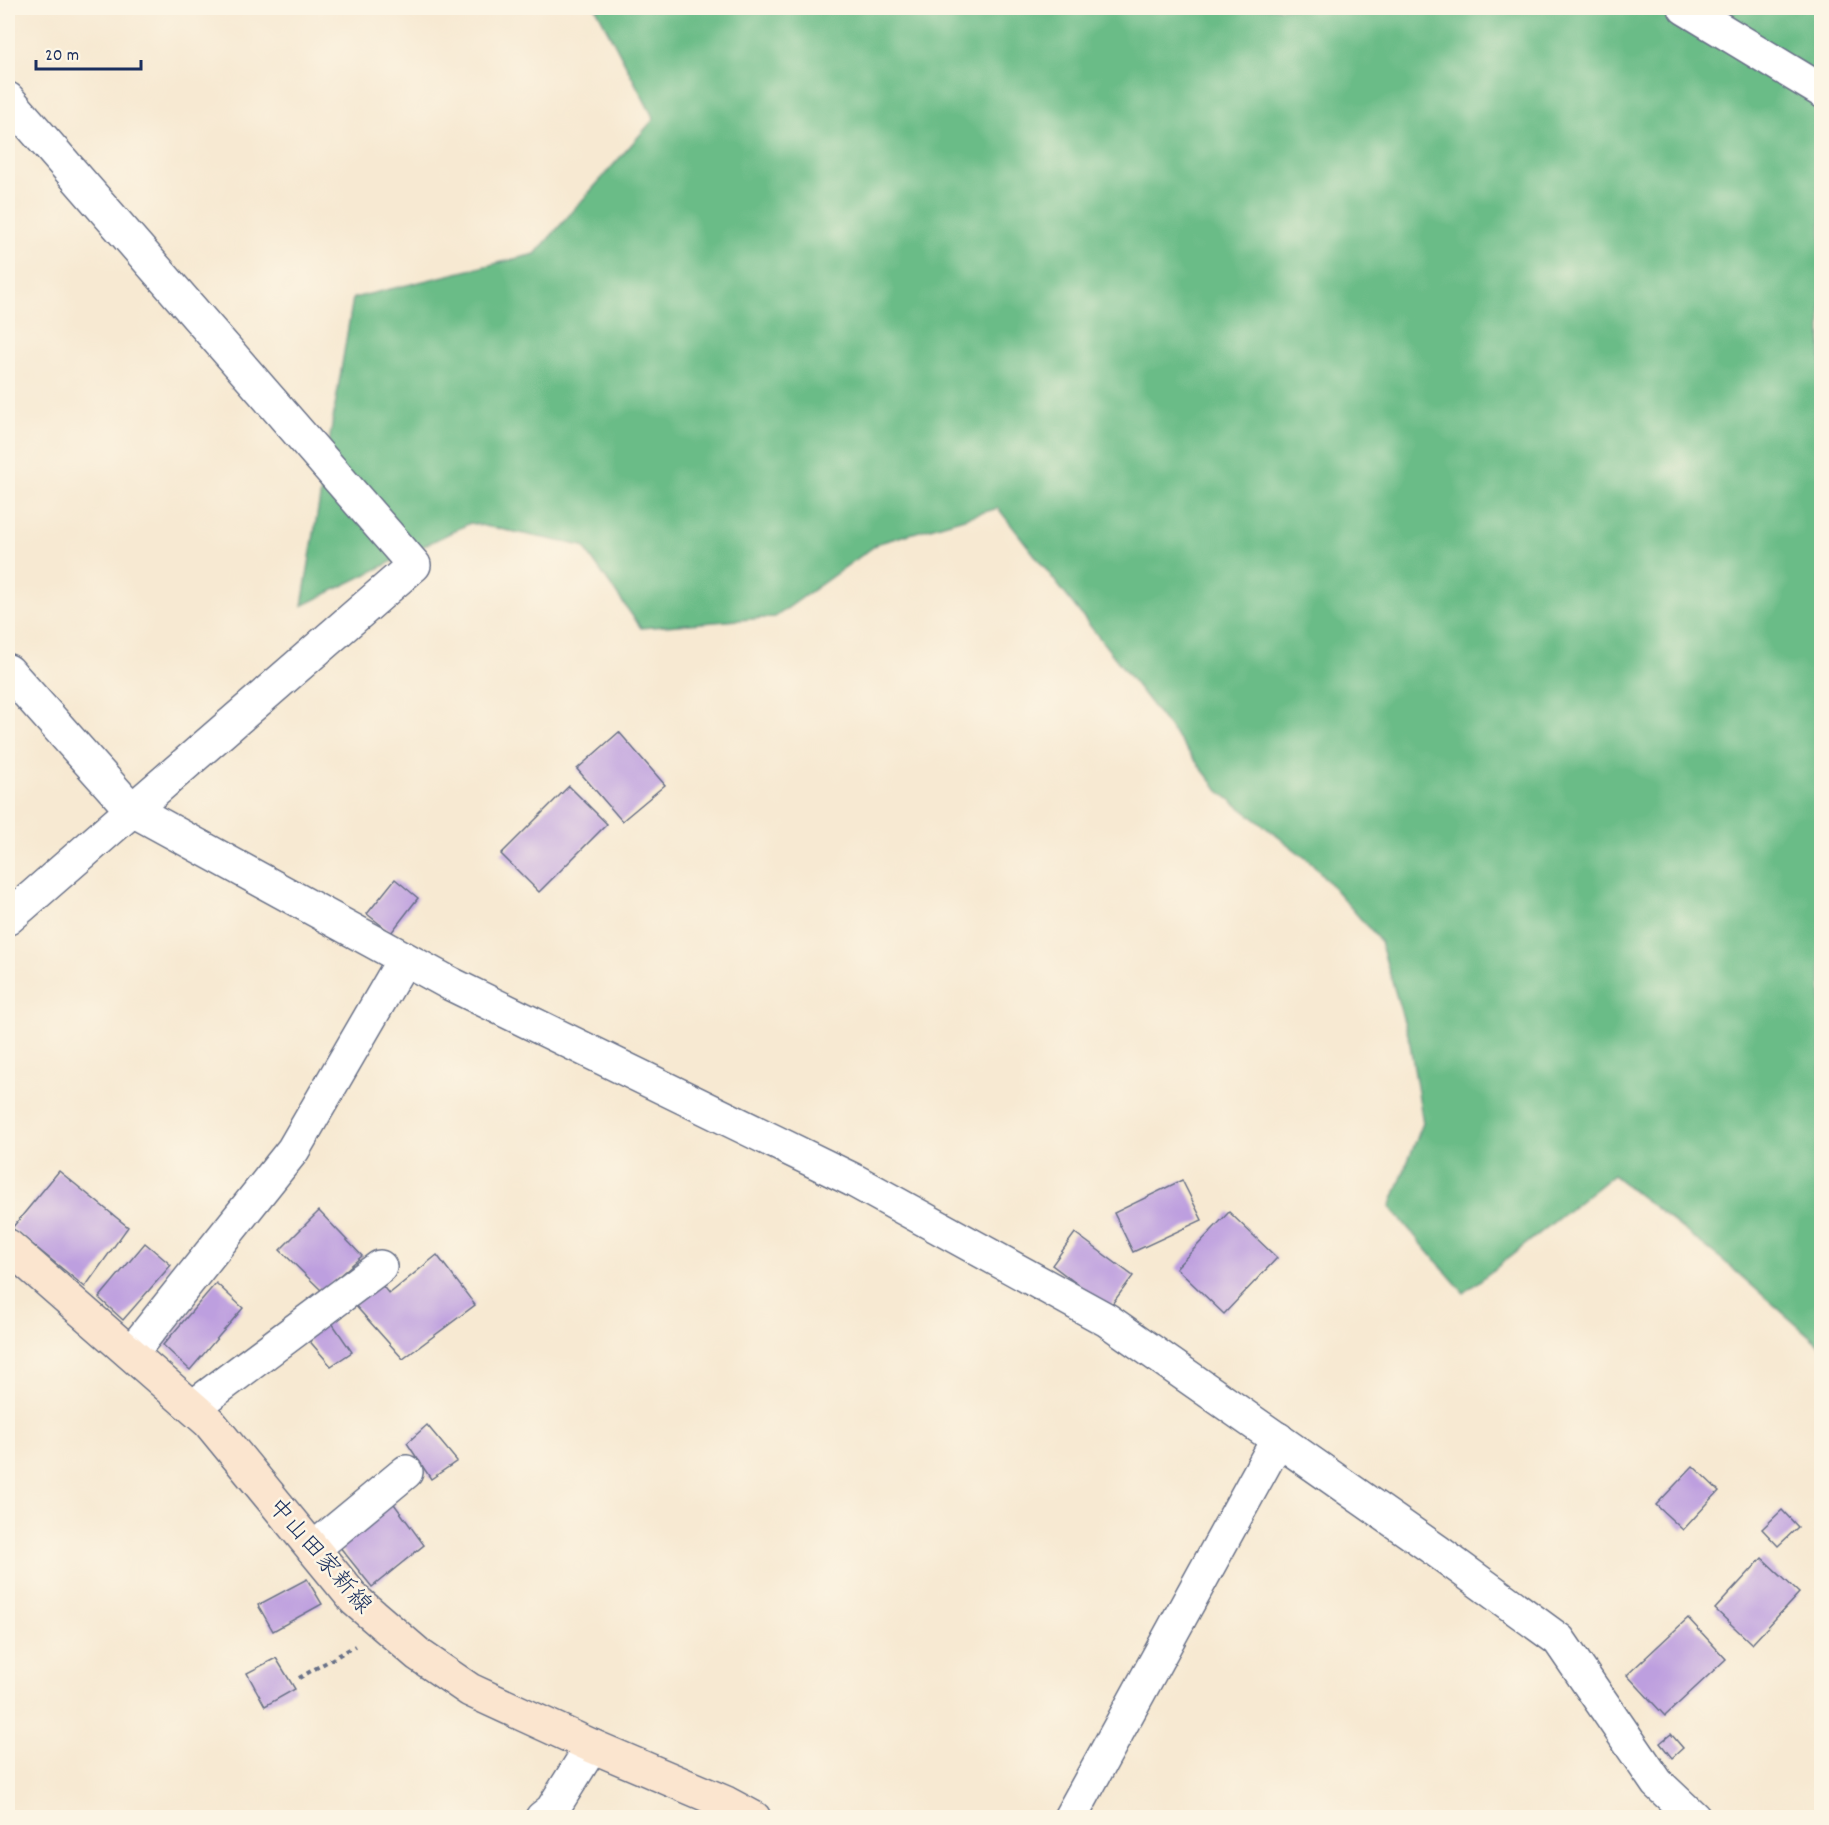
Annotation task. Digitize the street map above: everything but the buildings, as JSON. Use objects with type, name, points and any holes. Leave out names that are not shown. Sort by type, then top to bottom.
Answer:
[{"type":"main road","name":"中山田家新線","points":[[8,1246],[209,1422],[355,1600],[419,1655],[470,1690],[592,1746],[726,1803],[754,1818]]},
{"type":"street","points":[[1685,8],[1821,91]]},
{"type":"street","points":[[8,99],[414,565],[8,918]]},
{"type":"street","points":[[8,670],[131,809],[451,984],[853,1180],[1107,1320],[1437,1551],[1559,1640],[1657,1783],[1694,1818]]},
{"type":"street","points":[[131,1353],[293,1150],[404,959]]},
{"type":"street","points":[[193,1407],[380,1267]]},
{"type":"street","points":[[1070,1818],[1278,1439]]},
{"type":"street","points":[[313,1549],[406,1472]]},
{"type":"street","points":[[542,1818],[552,1810],[592,1746]]},
{"type":"path","points":[[299,1678],[386,1627]]},
{"type":"green space","points":[[596,8],[1821,8],[1821,1346],[1724,1261],[1613,1175],[1464,1293],[1390,1207],[1423,1123],[1409,1038],[1380,941],[1312,863],[1219,791],[998,508],[879,543],[775,617],[641,628],[583,546],[470,523],[302,606],[353,298],[535,254],[654,119]]}]
